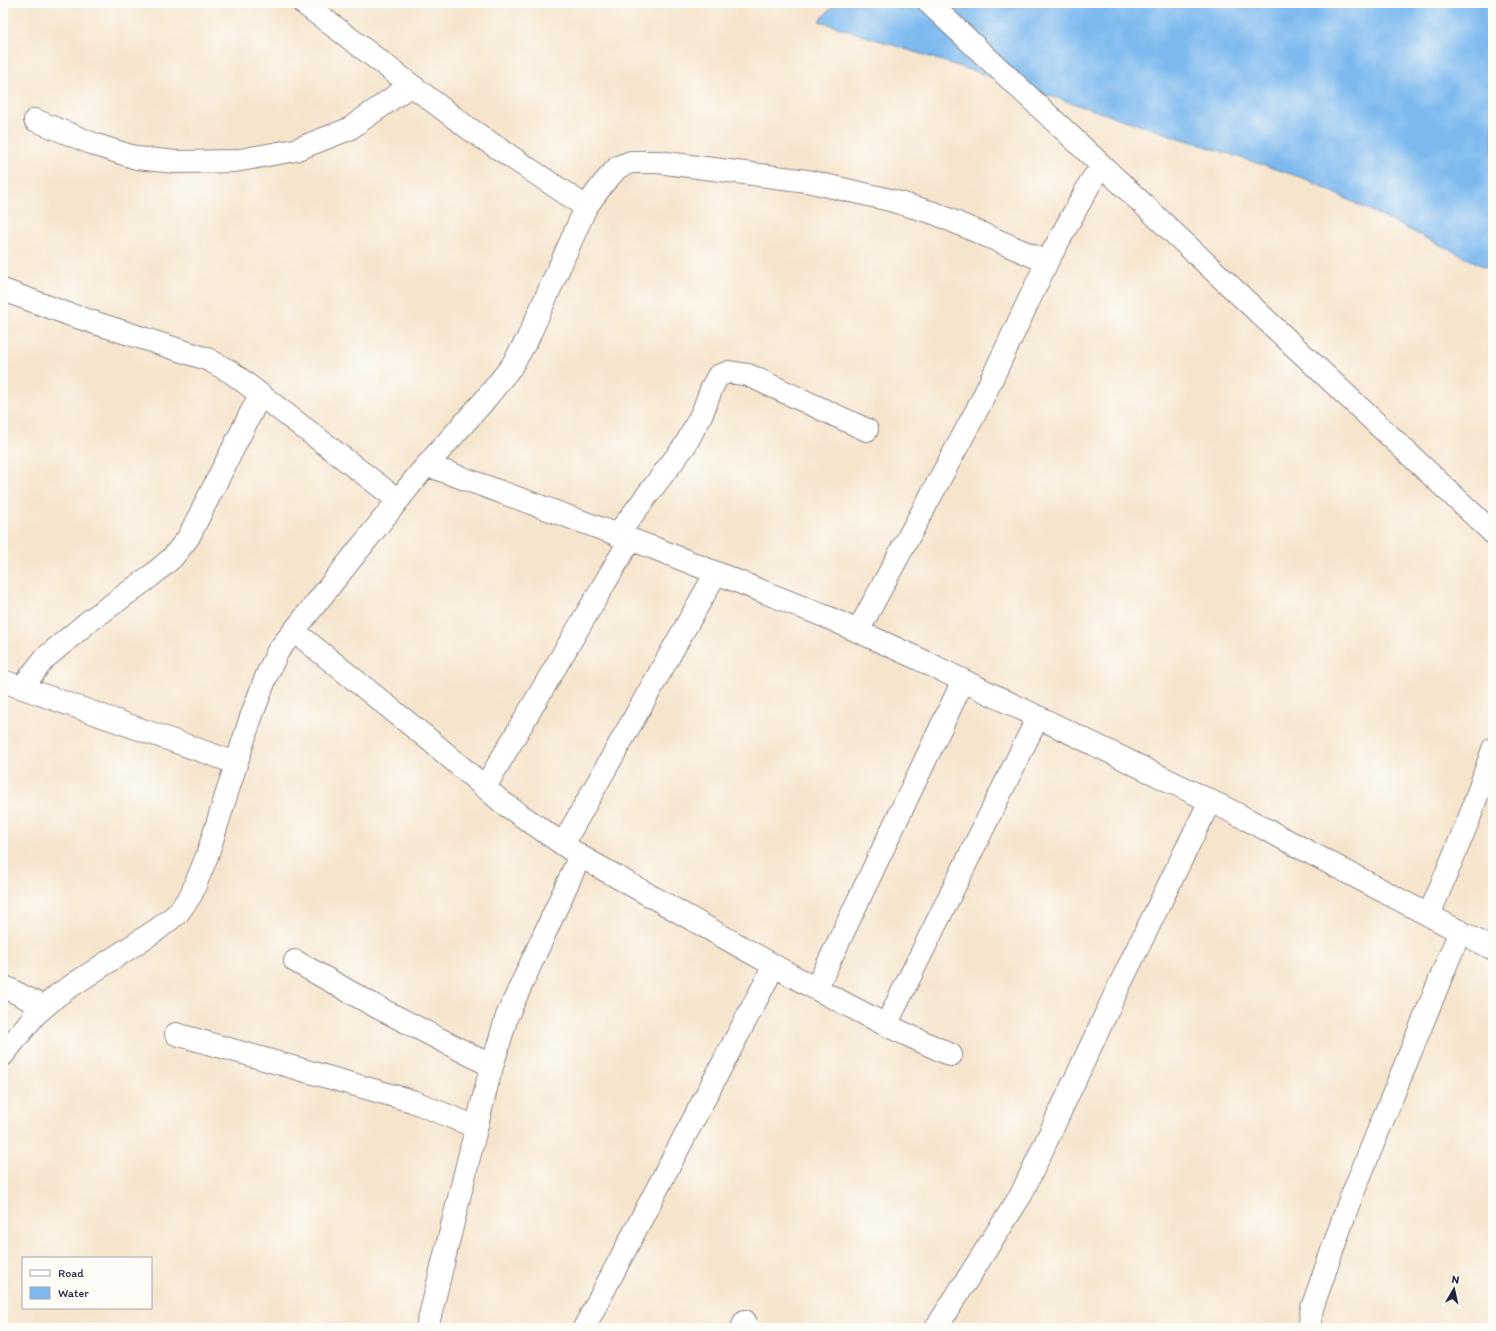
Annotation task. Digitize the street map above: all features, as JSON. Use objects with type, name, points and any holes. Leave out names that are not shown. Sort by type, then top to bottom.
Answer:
[{"type":"street","points":[[303,3],[468,128],[586,207]]},
{"type":"street","points":[[929,3],[1493,533]]},
{"type":"street","points":[[35,120],[96,145],[138,158],[176,162],[235,161],[295,150],[349,129],[411,85]]},
{"type":"street","points":[[3,1055],[35,1015],[59,994],[158,929],[178,913],[192,895],[207,856],[236,763],[266,677],[278,651],[398,500],[511,367],[528,338],[586,207],[618,167],[631,162],[658,162],[807,181],[886,199],[934,213],[1047,262]]},
{"type":"street","points":[[858,631],[979,406],[1047,262],[1093,178]]},
{"type":"street","points":[[3,290],[68,314],[207,358],[231,372],[398,500]]},
{"type":"street","points":[[486,788],[624,537],[686,444],[718,376],[729,372],[748,374],[867,430]]},
{"type":"street","points":[[12,684],[88,622],[151,576],[172,558],[188,538],[260,395]]},
{"type":"street","points":[[427,465],[624,537],[829,618],[858,631],[1210,801],[1493,949]]},
{"type":"street","points":[[427,1328],[476,1127],[507,1016],[572,850],[716,573]]},
{"type":"street","points":[[294,631],[503,803],[572,850],[816,989],[886,1025],[951,1054]]},
{"type":"street","points":[[816,989],[963,681]]},
{"type":"street","points":[[12,684],[236,763]]},
{"type":"street","points":[[886,1025],[1038,717]]},
{"type":"street","points":[[1429,915],[1469,819],[1493,749]]},
{"type":"street","points":[[936,1328],[1021,1195],[1119,986],[1210,801]]},
{"type":"street","points":[[1309,1328],[1312,1308],[1348,1206],[1460,931]]},
{"type":"street","points":[[295,961],[375,1006],[492,1066]]},
{"type":"street","points":[[584,1328],[774,966]]},
{"type":"street","points":[[3,986],[44,1007]]},
{"type":"street","points":[[176,1034],[412,1101],[476,1127]]},
{"type":"water","points":[[836,3],[1493,3],[1493,271],[1306,179],[819,21]]}]
